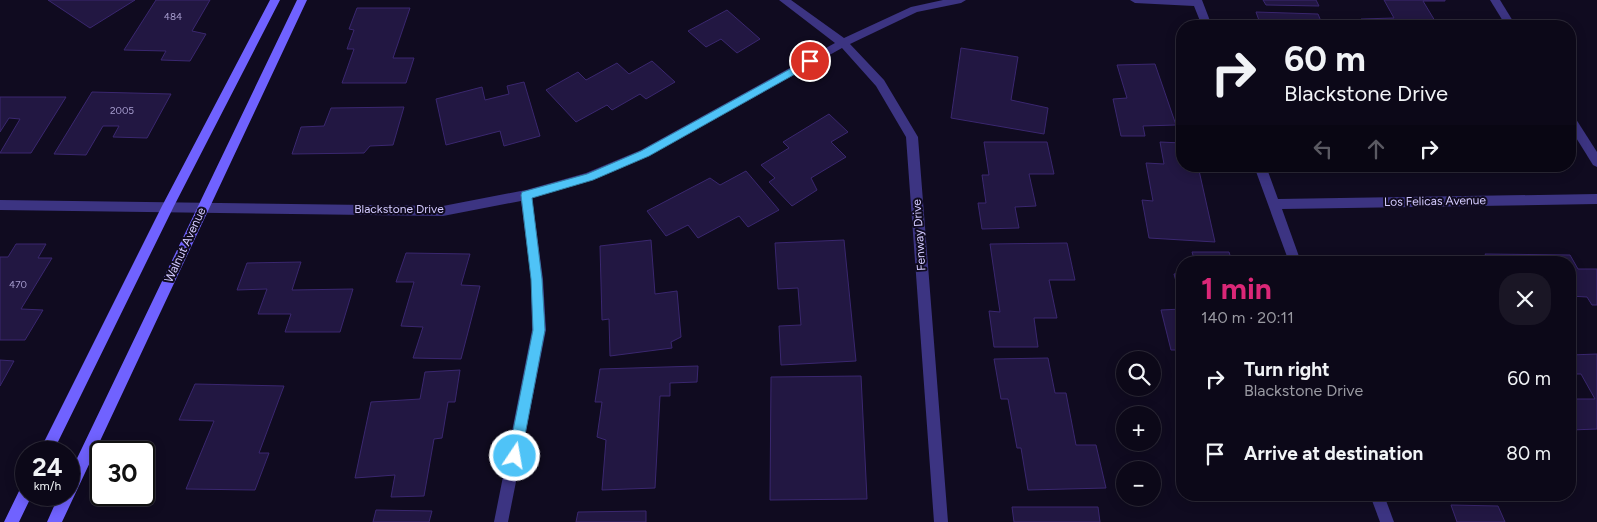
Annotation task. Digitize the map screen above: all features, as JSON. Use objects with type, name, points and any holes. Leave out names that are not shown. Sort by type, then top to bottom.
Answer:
[{"type":"street","points":[[51,441],[168,206],[275,0]]},
{"type":"street","name":"Walnut Avenue","points":[[80,467],[302,0]]},
{"type":"street","name":"Fenway Drive","points":[[784,0],[842,43],[880,83],[912,138],[941,522]]},
{"type":"street","name":"Blackstone Drive","points":[[0,205],[443,211],[526,195],[589,177],[645,154],[842,43],[916,8],[961,0]]},
{"type":"street","points":[[1135,0],[1197,1],[1205,20]]},
{"type":"street","points":[[1495,0],[1508,20]]},
{"type":"street","points":[[1576,129],[1597,162]]},
{"type":"street","points":[[1262,172],[1293,256]]},
{"type":"street","points":[[501,522],[539,330],[536,279],[526,195]]},
{"type":"street","name":"Los Felicas Avenue","points":[[1274,204],[1597,199]]},
{"type":"street","points":[[1380,501],[1387,522]]},
{"type":"street","points":[[12,522],[19,506]]},
{"type":"street","points":[[54,522],[61,506]]},
{"type":"building","points":[[48,0],[135,0],[90,28]]},
{"type":"building","points":[[156,0],[210,0],[192,31],[206,34],[190,61],[161,60],[166,51],[124,50]]},
{"type":"building","points":[[1263,0],[1316,0],[1319,6],[1266,5]]},
{"type":"building","points":[[1384,0],[1445,0],[1423,1],[1434,20],[1361,19],[1394,18]]},
{"type":"building","points":[[357,8],[410,8],[393,58],[414,58],[406,83],[342,83],[354,49],[347,49],[354,30],[349,29]]},
{"type":"building","points":[[727,10],[760,39],[737,53],[721,39],[706,47],[688,31]]},
{"type":"building","points":[[1256,12],[1318,14],[1320,20],[1259,20]]},
{"type":"building","points":[[961,48],[1018,57],[1011,100],[1048,108],[1044,134],[951,118]]},
{"type":"building","points":[[652,61],[675,82],[646,99],[640,94],[612,110],[607,105],[576,122],[546,90],[578,72],[586,80],[617,63],[629,74]]},
{"type":"building","points":[[1155,64],[1176,125],[1143,126],[1145,136],[1121,136],[1113,99],[1127,98],[1117,65]]},
{"type":"building","points":[[524,82],[540,136],[504,146],[500,131],[446,145],[436,99],[482,87],[485,100],[509,94],[507,86]]},
{"type":"building","points":[[92,92],[171,94],[147,138],[113,137],[119,126],[103,126],[86,155],[54,154]]},
{"type":"building","points":[[0,97],[66,97],[31,153],[0,153],[20,119],[9,118],[0,132]]},
{"type":"building","points":[[404,107],[393,145],[370,146],[364,153],[292,154],[301,127],[324,126],[331,108]]},
{"type":"building","points":[[829,114],[848,132],[831,142],[846,157],[811,178],[817,190],[792,206],[769,182],[775,178],[761,165],[789,148],[783,142]]},
{"type":"building","points":[[984,142],[1047,142],[1054,174],[1029,174],[1036,206],[1015,207],[1019,228],[982,229],[978,203],[986,203],[982,175],[989,175]]},
{"type":"building","points":[[1160,142],[1176,143],[1176,172],[1199,172],[1215,242],[1149,238],[1142,200],[1153,201],[1146,163],[1164,164]]},
{"type":"building","points":[[746,171],[779,210],[748,227],[739,216],[698,238],[688,225],[666,236],[647,211],[710,178],[720,185]]},
{"type":"building","points":[[651,240],[655,294],[677,291],[681,337],[671,342],[672,348],[610,356],[609,319],[602,320],[600,246]]},
{"type":"building","points":[[844,240],[856,361],[781,365],[779,326],[801,325],[798,288],[778,289],[775,243]]},
{"type":"building","points":[[1067,243],[1075,280],[1049,280],[1057,318],[1034,318],[1038,347],[994,347],[989,311],[1000,312],[990,244]]},
{"type":"building","points":[[16,244],[46,244],[38,258],[52,258],[21,309],[43,310],[25,340],[0,340],[0,257],[8,257]]},
{"type":"building","points":[[1192,252],[1229,252],[1230,256],[1193,256]]},
{"type":"building","points":[[406,253],[470,254],[461,285],[480,286],[461,359],[413,358],[423,327],[401,326],[414,282],[396,282]]},
{"type":"building","points":[[1485,254],[1571,256],[1486,256]]},
{"type":"building","points":[[301,262],[292,290],[353,289],[340,332],[285,332],[291,314],[258,314],[267,289],[237,290],[247,263]]},
{"type":"building","points":[[1576,266],[1578,269],[1597,269],[1597,305],[1592,305],[1587,297],[1576,296]]},
{"type":"building","points":[[1176,309],[1176,350],[1171,350],[1161,310]]},
{"type":"building","points":[[1597,354],[1597,429],[1576,430],[1576,399],[1595,399],[1581,374],[1576,374],[1576,355]]},
{"type":"building","points":[[1048,358],[1055,393],[1066,393],[1076,445],[1096,445],[1106,488],[1028,490],[1021,448],[1017,448],[1008,399],[1001,399],[994,359]]},
{"type":"building","points":[[0,360],[14,361],[0,386]]},
{"type":"building","points":[[698,366],[697,382],[670,383],[670,396],[660,396],[655,488],[602,490],[606,440],[597,437],[602,402],[595,402],[600,369]]},
{"type":"building","points":[[460,370],[455,402],[448,402],[442,438],[434,439],[424,496],[391,497],[395,475],[355,478],[371,402],[420,399],[425,372]]},
{"type":"building","points":[[861,376],[867,499],[770,500],[771,377]]},
{"type":"building","points":[[195,384],[284,386],[259,453],[269,453],[255,490],[186,489],[214,421],[179,420]]},
{"type":"building","points":[[1451,505],[1498,506],[1505,522],[1457,522]]},
{"type":"building","points":[[1012,507],[1098,507],[1100,522],[1014,522]]},
{"type":"building","points":[[376,510],[432,511],[429,522],[373,522]]},
{"type":"building","points":[[646,511],[646,522],[576,522],[578,512]]},
{"type":"route","points":[[515,456],[539,330],[536,279],[526,195],[589,177],[645,154],[810,61]]}]
